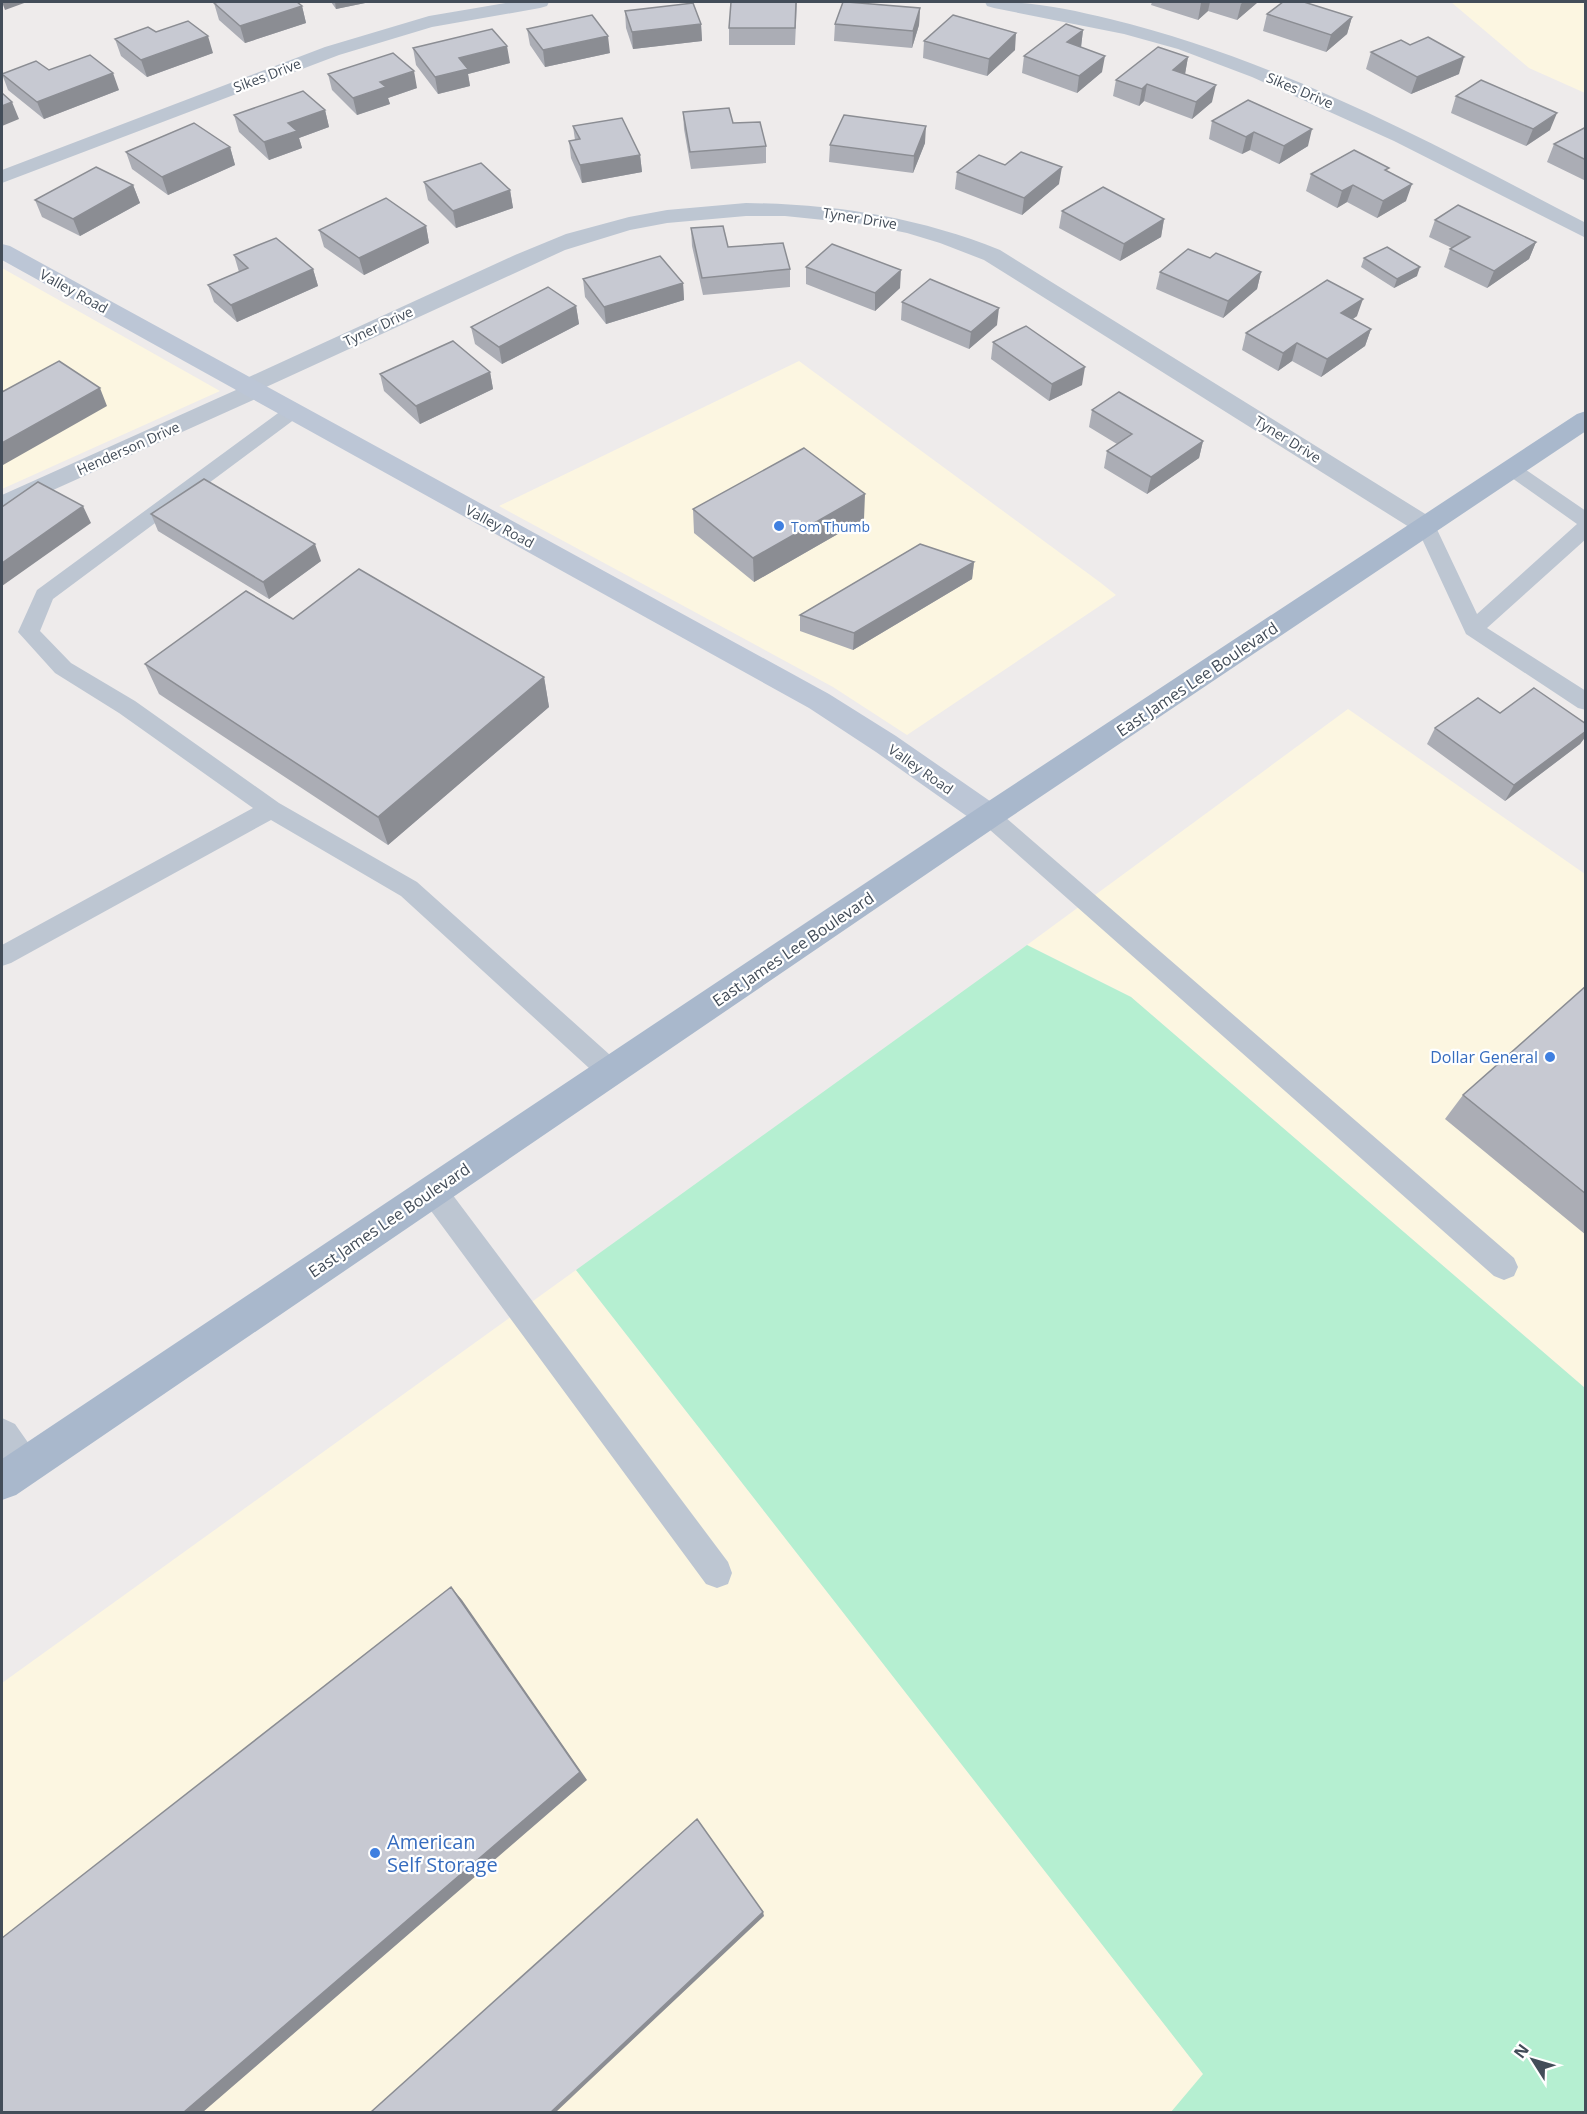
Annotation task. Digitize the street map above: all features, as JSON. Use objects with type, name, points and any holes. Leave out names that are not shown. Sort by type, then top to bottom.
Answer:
[{"type":"main road","name":"East James Lee Boulevard","points":[[12,1474],[989,816],[1586,419]]},
{"type":"street","name":"Sikes Drive","points":[[2,177],[332,51],[429,22],[540,2]]},
{"type":"street","name":"Sikes Drive","points":[[994,2],[1112,25],[1200,51],[1255,71],[1397,134],[1586,232]]},
{"type":"street","name":"Tyner Drive","points":[[250,389],[487,277],[590,234],[622,225],[694,213],[757,209],[835,213],[902,225],[949,238],[992,255],[1426,526]]},
{"type":"street","name":"Valley Road","points":[[2,251],[819,701],[989,816]]},
{"type":"street","name":"Henderson Drive","points":[[2,505],[250,389]]},
{"type":"street","points":[[2,1437],[12,1474]]},
{"type":"lane","points":[[292,412],[44,595],[29,632],[63,668],[127,707],[271,809],[409,889],[610,1071]]},
{"type":"lane","points":[[1512,469],[1586,520]]},
{"type":"lane","points":[[1426,526],[1473,629],[1586,702]]},
{"type":"lane","points":[[1473,629],[1586,527]]},
{"type":"lane","points":[[2,956],[271,809]]},
{"type":"lane","points":[[989,816],[1504,1267]]},
{"type":"lane","points":[[433,1191],[717,1573]]},
{"type":"shaded area","points":[[1451,2],[1585,2],[1585,93],[1529,68]]},
{"type":"shaded area","points":[[2,268],[220,391],[2,489]]},
{"type":"shaded area","points":[[799,361],[1116,595],[907,735],[833,687],[499,506]]},
{"type":"shaded area","points":[[1348,709],[1585,874],[1585,1388],[1131,997],[1027,945]]},
{"type":"shaded area","points":[[576,1270],[1204,2075],[1171,2112],[2,2112],[2,1683]]},
{"type":"green space","points":[[1027,945],[1131,997],[1585,1388],[1585,2112],[1171,2112],[1203,2074],[576,1270]]},
{"type":"building","points":[[297,2],[302,6],[240,26],[214,3]]},
{"type":"building","points":[[731,2],[796,2],[795,28],[729,28]]},
{"type":"building","points":[[843,2],[920,8],[913,31],[835,24]]},
{"type":"building","points":[[1283,2],[1304,2],[1352,17],[1331,35],[1267,14]]},
{"type":"building","points":[[693,3],[701,24],[632,32],[625,11]]},
{"type":"building","points":[[592,15],[608,36],[543,50],[527,29]]},
{"type":"building","points":[[953,15],[1016,33],[989,59],[924,41]]},
{"type":"building","points":[[188,21],[208,36],[141,60],[115,39],[148,27],[156,32]]},
{"type":"building","points":[[1066,24],[1083,30],[1067,42],[1105,56],[1079,76],[1024,56]]},
{"type":"building","points":[[492,29],[507,46],[459,58],[468,69],[435,77],[413,48]]},
{"type":"building","points":[[1428,37],[1464,57],[1417,77],[1371,52],[1401,40],[1410,45]]},
{"type":"building","points":[[1158,47],[1188,57],[1173,70],[1216,85],[1196,102],[1147,84],[1142,89],[1116,80]]},
{"type":"building","points":[[393,53],[414,71],[380,82],[386,87],[353,98],[328,74]]},
{"type":"building","points":[[90,55],[113,73],[37,102],[2,74],[36,61],[49,70]]},
{"type":"building","points":[[1481,80],[1557,113],[1533,129],[1456,96]]},
{"type":"building","points":[[303,91],[325,110],[288,123],[297,131],[264,142],[234,115]]},
{"type":"building","points":[[2,93],[12,102],[2,106]]},
{"type":"building","points":[[1248,100],[1312,129],[1284,146],[1254,132],[1246,137],[1212,121]]},
{"type":"building","points":[[729,108],[733,123],[760,122],[766,146],[690,152],[683,112]]},
{"type":"building","points":[[844,115],[926,126],[914,156],[830,145]]},
{"type":"building","points":[[622,118],[640,155],[580,165],[569,141],[580,139],[573,126]]},
{"type":"building","points":[[194,123],[230,147],[162,177],[126,152]]},
{"type":"building","points":[[1586,127],[1586,160],[1554,144]]},
{"type":"building","points":[[1354,150],[1389,168],[1385,170],[1412,184],[1383,201],[1353,185],[1342,191],[1311,174]]},
{"type":"building","points":[[1021,152],[1062,167],[1024,198],[957,172],[979,155],[1005,165]]},
{"type":"building","points":[[481,163],[510,190],[453,211],[424,182]]},
{"type":"building","points":[[96,167],[133,185],[73,219],[35,200]]},
{"type":"building","points":[[1103,187],[1164,219],[1124,244],[1062,211]]},
{"type":"building","points":[[386,198],[426,226],[359,258],[319,230]]},
{"type":"building","points":[[1458,205],[1536,242],[1494,271],[1450,249],[1470,237],[1435,220]]},
{"type":"building","points":[[723,226],[728,247],[783,243],[790,269],[702,278],[691,228]]},
{"type":"building","points":[[276,238],[313,269],[231,305],[208,285],[248,268],[234,255]]},
{"type":"building","points":[[832,244],[901,270],[875,293],[806,267]]},
{"type":"building","points":[[1387,247],[1420,267],[1397,279],[1364,258]]},
{"type":"building","points":[[1188,249],[1210,258],[1216,253],[1261,272],[1228,301],[1160,272]]},
{"type":"building","points":[[660,256],[683,283],[604,307],[583,279]]},
{"type":"building","points":[[930,279],[999,308],[971,332],[902,302]]},
{"type":"building","points":[[1327,280],[1363,299],[1341,313],[1371,329],[1327,359],[1297,343],[1283,353],[1246,333]]},
{"type":"building","points":[[548,287],[576,306],[499,347],[471,327]]},
{"type":"building","points":[[1026,326],[1085,367],[1052,384],[993,342]]},
{"type":"building","points":[[453,341],[490,372],[416,406],[380,374]]},
{"type":"building","points":[[59,361],[100,388],[2,443],[2,392]]},
{"type":"building","points":[[1119,392],[1203,441],[1151,477],[1107,451],[1132,434],[1092,410]]},
{"type":"building","points":[[804,448],[865,494],[753,558],[693,509]]},
{"type":"building","points":[[204,479],[315,544],[263,582],[151,514]]},
{"type":"building","points":[[38,482],[83,506],[2,563],[2,507]]},
{"type":"building","points":[[920,544],[974,562],[854,633],[800,615]]},
{"type":"building","points":[[359,569],[544,677],[378,817],[145,664],[246,591],[293,619]]},
{"type":"building","points":[[1534,688],[1586,724],[1586,731],[1514,785],[1435,728],[1478,698],[1500,713]]},
{"type":"building","name":"Dollar General","points":[[1586,986],[1586,1194],[1463,1095]]},
{"type":"building","points":[[451,1587],[580,1772],[184,2112],[2,2112],[2,1938]]},
{"type":"building","points":[[697,1819],[763,1912],[551,2112],[371,2112]]},
{"type":"place","name":"Tom Thumb","points":[[779,526]]},
{"type":"place","name":"Dollar General","points":[[1550,1057]]},
{"type":"place","name":"American Self Storage","points":[[375,1853]]}]
